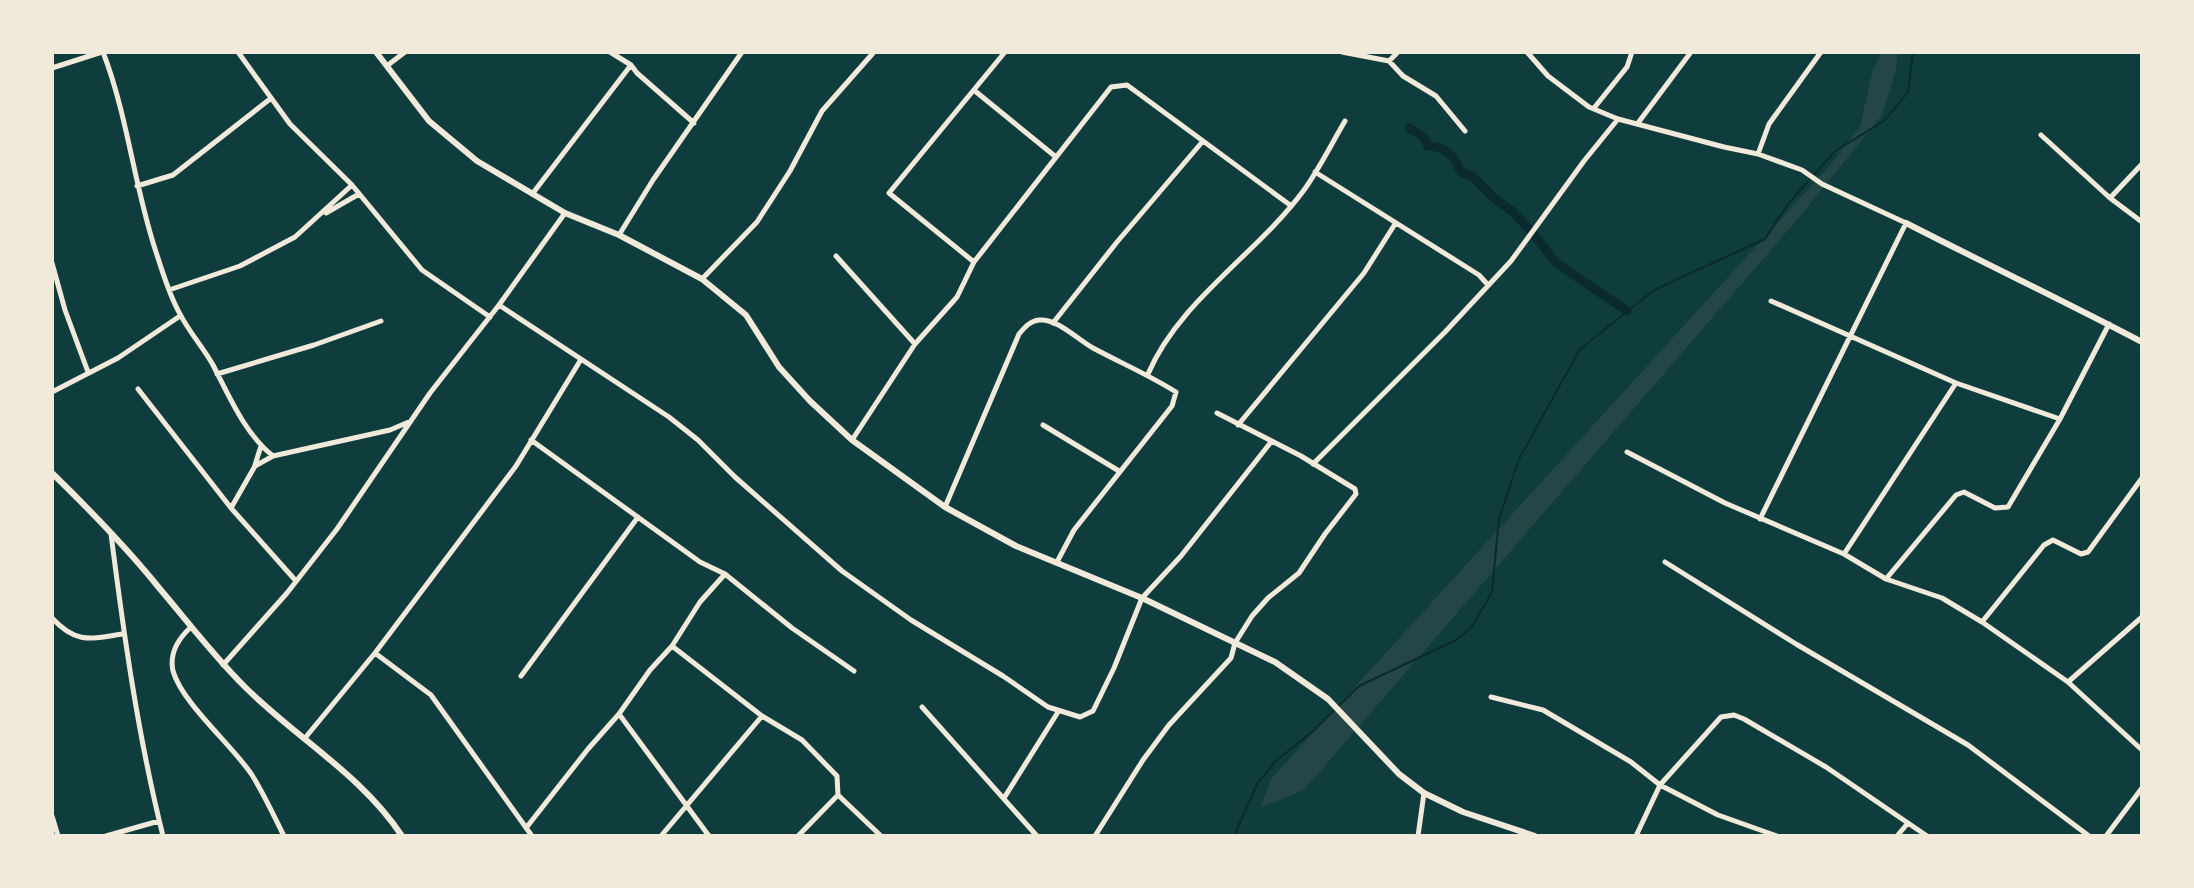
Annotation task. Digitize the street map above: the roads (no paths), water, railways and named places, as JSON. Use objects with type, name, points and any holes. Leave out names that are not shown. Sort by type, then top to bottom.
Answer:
[{"type":"street","points":[[52,68],[102,52],[116,87],[137,186],[180,316],[204,348],[261,446],[273,456]]},
{"type":"street","points":[[238,52],[290,124],[352,185],[422,270],[490,317]]},
{"type":"street","points":[[376,52],[429,121],[477,161],[565,213],[619,235],[702,279],[746,315],[779,367],[852,440],[945,507],[1016,546],[1142,598],[1290,671],[1318,691],[1399,774],[1424,793],[1463,812],[1535,836]]},
{"type":"street","points":[[388,65],[405,52]]},
{"type":"street","points":[[610,52],[631,65],[694,123]]},
{"type":"street","points":[[619,235],[653,180],[742,52]]},
{"type":"street","points":[[702,279],[757,222],[790,171],[822,111],[874,52]]},
{"type":"street","points":[[974,262],[889,193],[1005,52]]},
{"type":"street","points":[[1342,52],[1389,61],[1403,76],[1436,96],[1465,131]]},
{"type":"street","points":[[1389,61],[1398,52]]},
{"type":"street","points":[[1527,52],[1548,76],[1594,108],[1618,119],[1758,154],[1802,170],[1822,184],[2142,342]]},
{"type":"street","points":[[1594,108],[1627,67],[1632,52]]},
{"type":"street","points":[[1638,123],[1691,52]]},
{"type":"street","points":[[1758,154],[1769,124],[1821,52]]},
{"type":"street","points":[[533,193],[631,65]]},
{"type":"street","points":[[852,440],[915,344],[957,297],[974,262],[1111,87],[1127,85],[1290,205]]},
{"type":"street","points":[[975,91],[1056,157]]},
{"type":"street","points":[[137,186],[173,175],[270,99]]},
{"type":"street","points":[[1313,464],[1371,408],[1511,261],[1618,119]]},
{"type":"street","points":[[1148,374],[1175,326],[1304,190],[1345,121]]},
{"type":"street","points":[[2041,135],[2110,198],[2142,222]]},
{"type":"street","points":[[1053,323],[1203,141]]},
{"type":"street","points":[[2110,198],[2142,164]]},
{"type":"street","points":[[1315,172],[1479,275],[1488,285]]},
{"type":"street","points":[[169,290],[240,266],[295,237],[352,185]]},
{"type":"street","points":[[318,217],[359,194]]},
{"type":"street","points":[[223,665],[296,581],[360,498],[411,421],[565,213]]},
{"type":"street","points":[[1760,519],[1906,223]]},
{"type":"street","points":[[1238,425],[1364,273],[1395,224]]},
{"type":"street","points":[[836,256],[915,344]]},
{"type":"street","points":[[52,263],[88,372]]},
{"type":"street","points":[[1771,301],[1956,383],[2060,419]]},
{"type":"street","points":[[499,305],[580,361],[635,394],[698,440],[735,477],[842,571],[911,620],[1003,676],[1033,699],[1058,712],[1080,717],[1093,711],[1142,598],[1181,556],[1271,442]]},
{"type":"street","points":[[52,392],[118,358],[180,316]]},
{"type":"street","points":[[945,507],[1019,334],[1030,322],[1041,319],[1053,323],[1091,348],[1148,374],[1176,392],[1172,406],[1074,530],[1057,562]]},
{"type":"street","points":[[217,374],[381,321]]},
{"type":"street","points":[[1886,579],[1956,495],[1964,492],[1995,508],[2008,507],[2060,419],[2109,324]]},
{"type":"street","points":[[305,738],[375,653],[516,466],[580,361]]},
{"type":"street","points":[[1844,554],[1956,383]]},
{"type":"street","points":[[138,389],[231,508],[296,581]]},
{"type":"street","points":[[1095,836],[1169,725],[1231,658],[1235,643],[1252,616],[1268,598],[1299,573],[1356,494],[1355,489],[1313,464],[1217,413]]},
{"type":"street","points":[[255,466],[273,456],[390,430],[411,421]]},
{"type":"street","points":[[1043,425],[1119,471]]},
{"type":"street","points":[[531,440],[700,562],[725,574],[792,628],[854,671]]},
{"type":"street","points":[[231,508],[255,466],[261,446]]},
{"type":"street","points":[[1627,452],[1760,519],[1844,554],[1886,579],[1942,598],[2068,682],[2142,750]]},
{"type":"street","points":[[52,473],[111,534],[223,665],[258,701],[369,793],[402,836]]},
{"type":"street","points":[[1982,622],[2044,545],[2053,540],[2081,554],[2088,552],[2142,478]]},
{"type":"street","points":[[521,676],[638,517]]},
{"type":"street","points":[[111,534],[122,634],[163,836]]},
{"type":"street","points":[[1665,562],[1796,644],[1968,745],[2089,836]]},
{"type":"street","points":[[526,828],[619,714],[650,670],[672,646],[700,602],[725,574]]},
{"type":"street","points":[[2068,682],[2142,617]]},
{"type":"street","points":[[52,618],[64,631],[76,637],[122,634]]},
{"type":"street","points":[[191,627],[179,640],[172,656],[174,672],[196,708],[252,775],[284,836]]},
{"type":"street","points":[[672,646],[762,716],[802,740],[837,776],[838,795],[798,836]]},
{"type":"street","points":[[375,653],[431,695],[532,836]]},
{"type":"street","points":[[1491,697],[1543,710],[1631,762],[1660,785],[1718,815],[1777,836]]},
{"type":"street","points":[[922,707],[1037,836]]},
{"type":"street","points":[[1004,798],[1058,712]]},
{"type":"street","points":[[619,714],[709,836]]},
{"type":"street","points":[[1636,836],[1660,785],[1721,717],[1734,715],[1826,767],[1927,836]]},
{"type":"street","points":[[661,836],[762,716]]},
{"type":"street","points":[[2106,836],[2142,788]]},
{"type":"street","points":[[1418,836],[1424,793]]},
{"type":"street","points":[[838,795],[881,836]]},
{"type":"street","points":[[52,816],[58,836]]},
{"type":"street","points":[[106,836],[159,821]]},
{"type":"street","points":[[1897,836],[1908,823]]},
{"type":"waterway","points":[[1814,175],[1835,151],[1884,121],[1908,92],[1913,52]]},
{"type":"waterway","points":[[1409,128],[1425,138],[1428,146],[1449,153],[1461,172],[1472,176],[1512,211],[1555,262],[1627,311]]},
{"type":"waterway","points":[[1234,836],[1257,784],[1276,761],[1314,730],[1359,686],[1456,640],[1471,628],[1492,592],[1499,519],[1518,461],[1580,349],[1654,290],[1765,239],[1810,179]]}]
